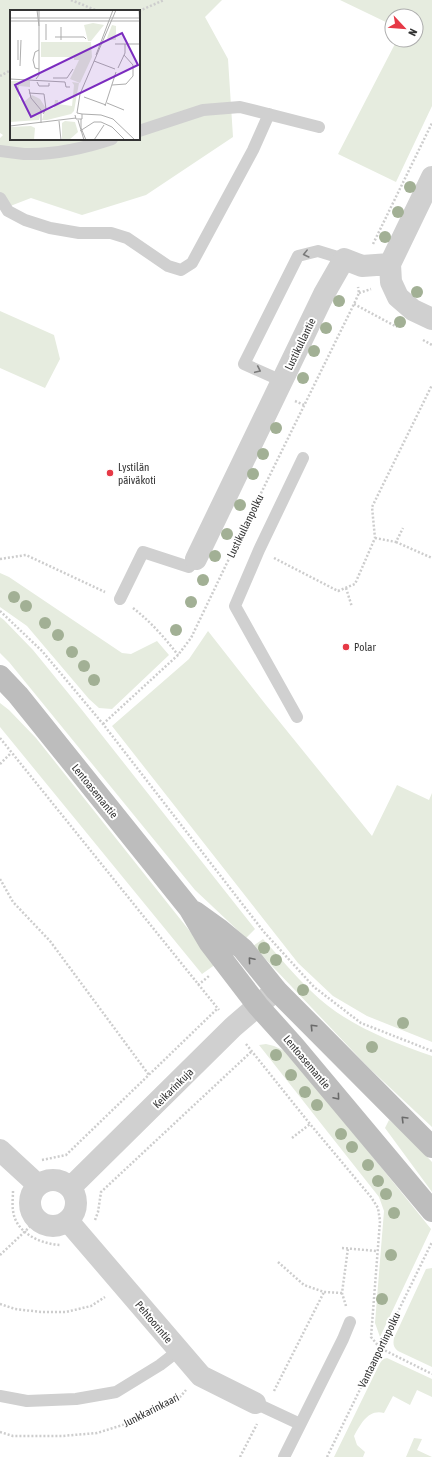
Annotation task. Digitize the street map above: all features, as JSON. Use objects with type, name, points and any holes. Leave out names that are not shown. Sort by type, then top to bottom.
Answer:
[{"type":"main road","name":"Lentoasemantie","points":[[0,676],[23,702],[189,908],[209,942],[258,1006],[294,1046],[429,1208]]},
{"type":"main road","name":"Lentoasemantie","points":[[189,908],[220,930],[242,949],[276,990],[432,1147]]},
{"type":"street","points":[[432,177],[390,264],[391,282],[398,297],[413,310],[432,319]]},
{"type":"street","points":[[344,259],[362,266],[390,264]]},
{"type":"street","name":"Lustikullantie","points":[[196,559],[324,294],[344,259]]},
{"type":"street","name":"Keikarinkuja","points":[[71,1188],[233,1027],[276,990]]},
{"type":"street","points":[[0,1150],[38,1185]]},
{"type":"street","points":[[51,1179],[59,1180],[71,1188],[75,1194],[76,1208],[68,1221],[62,1224],[49,1226],[37,1220],[32,1213],[30,1198],[38,1185],[51,1179]]},
{"type":"street","name":"Pehtoorintie","points":[[68,1221],[200,1376],[260,1405]]},
{"type":"lane","points":[[140,131],[203,110],[240,107],[319,127]]},
{"type":"lane","points":[[0,198],[8,211],[25,220],[50,228],[79,233],[111,232],[127,238],[168,266],[180,270],[192,263],[253,150],[270,114]]},
{"type":"lane","points":[[0,151],[26,154],[51,152],[86,147],[109,140]]},
{"type":"lane","points":[[282,381],[244,364],[298,256],[318,251],[344,259]]},
{"type":"lane","points":[[297,717],[234,606],[303,458]]},
{"type":"lane","points":[[120,599],[143,552],[189,567],[196,559]]},
{"type":"lane","points":[[284,1457],[350,1322]]},
{"type":"lane","points":[[0,1396],[27,1402],[76,1399],[116,1392],[160,1365],[178,1351]]},
{"type":"lane","points":[[260,1405],[300,1424]]},
{"type":"path","points":[[71,0],[96,10]]},
{"type":"path","points":[[140,11],[164,0]]},
{"type":"path","points":[[0,76],[10,71]]},
{"type":"path","name":"Lustikullanpolku","points":[[103,724],[178,656],[191,638],[354,304],[398,328]]},
{"type":"path","points":[[419,338],[432,345]]},
{"type":"path","points":[[237,542],[259,550],[338,591],[355,584],[375,538],[372,507],[432,385]]},
{"type":"path","points":[[396,542],[403,528]]},
{"type":"path","points":[[375,538],[396,542],[432,558]]},
{"type":"path","points":[[0,559],[26,555],[120,599],[145,617],[167,640],[178,656]]},
{"type":"path","points":[[346,588],[352,607]]},
{"type":"path","points":[[0,611],[42,651],[103,724],[264,932],[314,987],[361,1023],[432,1051]]},
{"type":"path","points":[[0,738],[310,1124],[371,1197],[378,1208],[380,1221],[371,1337],[380,1348],[432,1374]]},
{"type":"path","points":[[0,764],[11,752]]},
{"type":"path","points":[[0,879],[13,902],[50,941],[149,1075]]},
{"type":"path","points":[[292,1138],[310,1124]]},
{"type":"path","points":[[0,1255],[37,1220]]},
{"type":"path","name":"Vantaanportinpolku","points":[[327,1457],[432,1242]]},
{"type":"path","points":[[342,1248],[377,1250]]},
{"type":"path","points":[[348,1248],[342,1294],[350,1322]]},
{"type":"path","points":[[278,1262],[304,1285],[324,1292],[342,1294]]},
{"type":"path","points":[[0,1304],[15,1309],[41,1312],[66,1312],[91,1306],[112,1293],[122,1283]]},
{"type":"path","points":[[240,1457],[260,1405],[324,1292]]},
{"type":"path","name":"Junkkarinkaari","points":[[0,1432],[13,1436],[62,1436],[97,1433],[129,1423],[180,1397],[200,1376]]},
{"type":"shaded area","points":[[0,0],[222,0],[205,17],[228,59],[233,137],[146,195],[82,215],[31,198],[0,210],[0,138],[3,135],[0,133]]},
{"type":"shaded area","points":[[340,0],[432,0],[432,106],[396,182],[338,154],[393,48],[424,48],[424,8],[384,8],[384,21]]},
{"type":"shaded area","points":[[0,311],[54,335],[60,359],[45,388],[0,368]]},
{"type":"shaded area","points":[[0,573],[9,577],[122,653],[131,654],[157,641],[169,655],[112,709],[99,708],[89,699],[27,626],[0,607]]},
{"type":"shaded area","points":[[0,617],[33,650],[255,929],[246,938],[195,890],[9,662],[0,653]]},
{"type":"shaded area","points":[[208,631],[372,836],[397,785],[429,800],[432,793],[432,1042],[367,1016],[333,996],[298,963],[112,726],[189,659]]},
{"type":"shaded area","points":[[0,703],[9,710],[36,738],[216,964],[202,974],[0,727]]},
{"type":"shaded area","points":[[263,939],[305,985],[324,1003],[338,1013],[352,1022],[384,1038],[432,1056],[432,1127],[368,1067],[253,946]]},
{"type":"shaded area","points":[[266,1044],[289,1053],[431,1229],[380,1337],[375,1323],[384,1211],[379,1197],[259,1045]]},
{"type":"shaded area","points":[[389,1120],[405,1133],[432,1162],[432,1192],[385,1128]]},
{"type":"shaded area","points":[[432,1268],[432,1367],[398,1351],[394,1347],[394,1338],[426,1269]]},
{"type":"shaded area","points":[[387,1358],[432,1379],[432,1397],[417,1390],[410,1405],[393,1396],[384,1413],[378,1412],[369,1415],[362,1422],[354,1436],[357,1445],[365,1452],[363,1457],[334,1457],[380,1363],[383,1359]]},
{"type":"shaded area","points":[[414,1438],[422,1439],[417,1450],[432,1457],[406,1457]]},
{"type":"place","name":"Lystilän päiväkoti","points":[[110,473]]},
{"type":"place","name":"Polar","points":[[346,647]]}]
